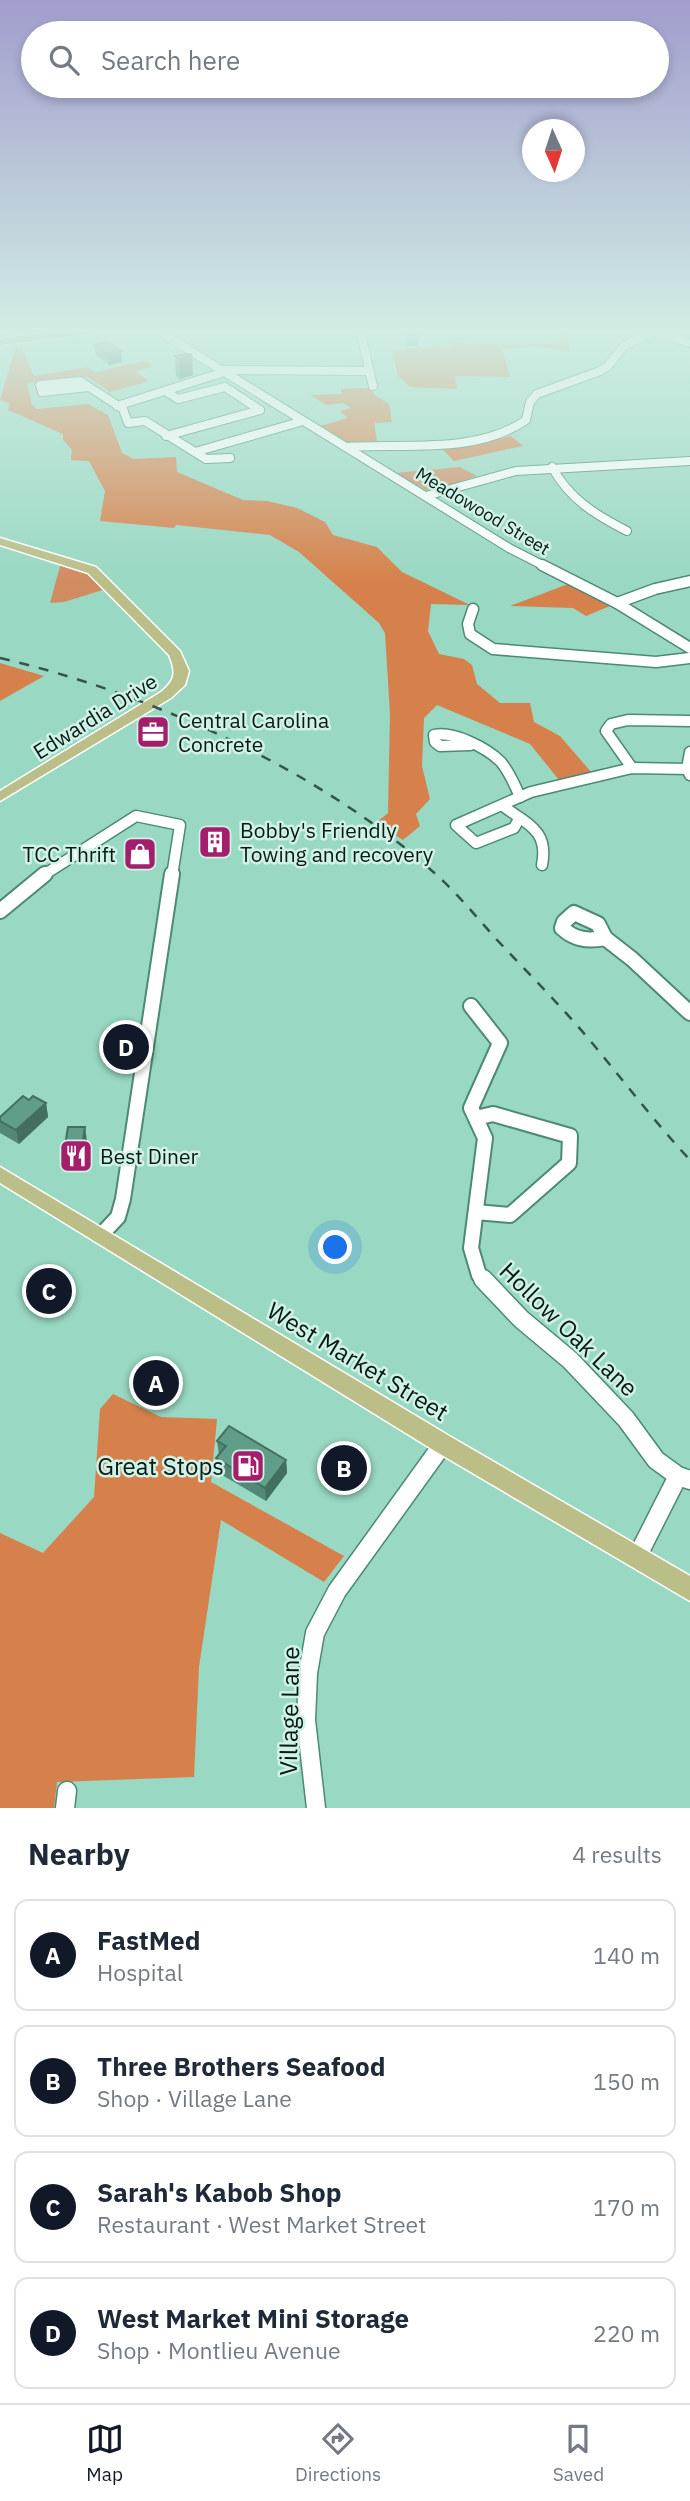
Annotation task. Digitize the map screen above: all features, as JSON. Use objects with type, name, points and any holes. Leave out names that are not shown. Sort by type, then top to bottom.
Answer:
[{"type":"main road","name":"Edwardia Drive","points":[[0,541],[72,562],[97,574],[174,654],[182,671],[177,685],[166,695],[0,797]]},
{"type":"main road","name":"West Market Street","points":[[0,1174],[443,1444],[690,1589]]},
{"type":"street","points":[[126,413],[128,423],[145,421],[206,458],[230,458]]},
{"type":"street","points":[[166,436],[248,413]]},
{"type":"street","name":"Meadowood Street","points":[[291,413],[509,548],[617,603],[690,648]]},
{"type":"street","points":[[346,447],[472,441],[504,435],[526,420],[527,413]]},
{"type":"street","points":[[195,452],[303,421]]},
{"type":"street","points":[[426,496],[490,476],[552,467],[690,461]]},
{"type":"street","points":[[552,467],[560,483],[577,502],[627,531]]},
{"type":"street","points":[[617,603],[655,589],[690,581]]},
{"type":"street","points":[[473,608],[467,630],[472,638],[493,649],[656,662],[690,658]]},
{"type":"street","points":[[632,768],[606,730],[611,724],[628,720],[690,721]]},
{"type":"street","points":[[470,745],[497,759],[520,797]]},
{"type":"street","points":[[519,819],[514,828],[476,843],[456,824],[531,792],[632,768],[689,771],[690,752]]},
{"type":"street","points":[[503,806],[544,838],[547,849],[542,864]]},
{"type":"street","points":[[0,911],[36,880],[136,816],[180,825],[123,1199],[118,1217],[101,1235]]},
{"type":"street","points":[[605,938],[632,958],[690,1013]]},
{"type":"street","name":"Hollow Oak Lane","points":[[471,1006],[500,1042],[471,1108],[485,1138],[471,1248],[479,1275],[521,1319],[570,1360],[626,1419],[656,1460],[684,1478],[637,1557]]},
{"type":"street","points":[[476,1118],[493,1114],[570,1136],[569,1163],[510,1215],[476,1212]]},
{"type":"street","name":"Village Lane","points":[[316,1808],[308,1745],[309,1672],[315,1632],[323,1613],[343,1583],[443,1444]]},
{"type":"shaded area","points":[[16,413],[105,413],[122,453],[134,459],[176,457],[177,472],[243,500],[267,501],[297,508],[325,522],[333,535],[377,547],[402,572],[470,605],[431,604],[428,631],[439,654],[464,659],[472,665],[477,684],[500,703],[530,703],[534,722],[560,736],[592,773],[559,780],[530,744],[437,705],[424,718],[422,766],[430,799],[416,814],[420,826],[403,840],[376,823],[388,813],[390,714],[385,633],[379,623],[299,552],[270,535],[176,525],[174,528],[100,521],[105,491],[89,461],[71,460],[72,450],[63,440],[63,434]]},
{"type":"shaded area","points":[[343,413],[391,413],[392,422],[374,423],[377,442],[350,444],[320,426],[348,418]]},
{"type":"shaded area","points":[[511,436],[523,446],[454,461],[438,445],[486,442]]},
{"type":"shaded area","points":[[460,467],[477,476],[432,491],[396,473]]},
{"type":"shaded area","points":[[61,563],[92,576],[106,589],[64,602],[50,603]]},
{"type":"shaded area","points":[[568,584],[610,606],[586,616],[573,608],[510,606]]},
{"type":"shaded area","points":[[0,663],[44,676],[0,701]]},
{"type":"shaded area","points":[[113,1394],[161,1417],[217,1419],[211,1482],[344,1556],[324,1582],[221,1520],[199,1667],[194,1777],[57,1782],[54,1808],[0,1808],[0,1533],[43,1553],[94,1497],[100,1409]]},
{"type":"building","points":[[207,828],[225,829],[223,839],[203,837]]},
{"type":"building","points":[[122,1023],[132,1023],[128,1052],[117,1052]]},
{"type":"building","points":[[23,1096],[29,1100],[33,1096],[46,1103],[16,1130],[0,1121],[0,1117]]},
{"type":"building","points":[[68,1127],[85,1127],[80,1158],[63,1158]]},
{"type":"building","points":[[229,1426],[286,1460],[265,1488],[216,1458],[226,1446],[217,1441]]},
{"type":"railway","points":[[0,658],[116,692],[234,742],[345,805],[395,841],[441,879],[555,1001],[690,1160]]},
{"type":"place","name":"Central Carolina Concrete","points":[[153,732]]},
{"type":"place","name":"Bobby's Friendly Towing and recovery","points":[[215,842]]},
{"type":"place","name":"TCC Thrift","points":[[140,854]]},
{"type":"place","name":"West Market Mini Storage","points":[[126,1047]]},
{"type":"place","name":"Best Diner","points":[[76,1156]]},
{"type":"place","name":"Sarah's Kabob Shop","points":[[49,1291]]},
{"type":"place","name":"FastMed","points":[[156,1383]]},
{"type":"place","name":"Great Stops","points":[[248,1466]]},
{"type":"place","name":"Three Brothers Seafood","points":[[344,1468]]}]
